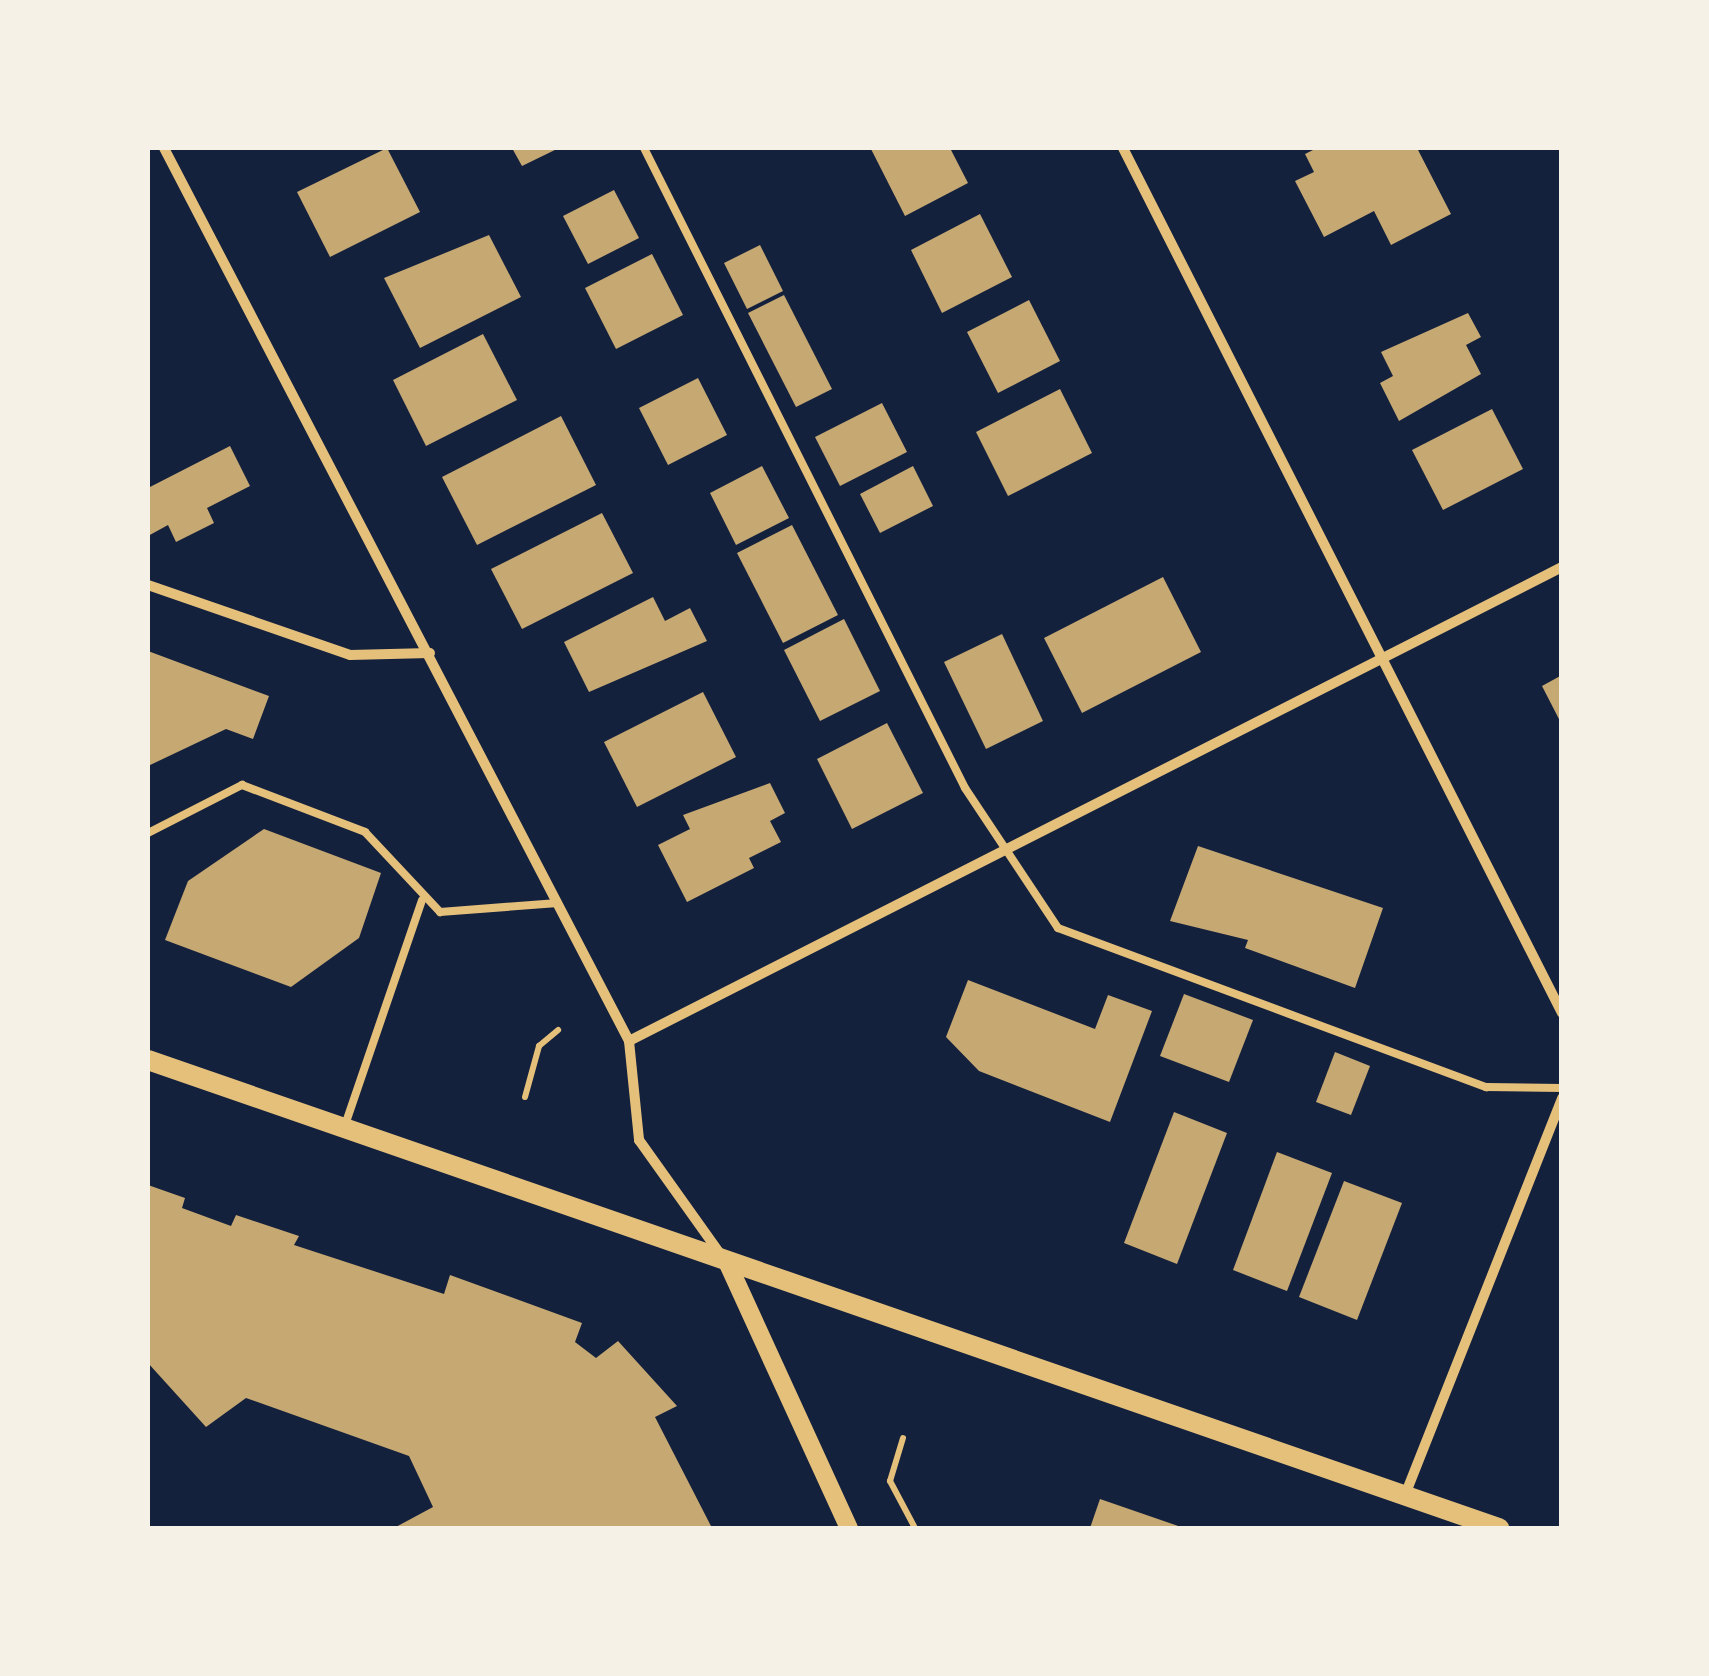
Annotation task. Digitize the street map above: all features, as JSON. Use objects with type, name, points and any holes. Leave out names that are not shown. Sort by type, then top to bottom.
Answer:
[{"type":"main road","points":[[148,1060],[1498,1528]]},
{"type":"street","points":[[164,148],[629,1042],[639,1140],[728,1264],[848,1528]]},
{"type":"street","points":[[1123,148],[1562,1013]]},
{"type":"street","points":[[629,1042],[1562,567]]},
{"type":"street","points":[[148,585],[350,655],[430,653]]},
{"type":"street","points":[[1404,1496],[1562,1098]]},
{"type":"lane","points":[[644,148],[1004,851],[1058,928],[1486,1086],[1562,1088]]},
{"type":"lane","points":[[148,832],[242,786],[366,832],[392,853],[422,900],[440,912],[558,903]]},
{"type":"lane","points":[[344,1128],[422,900]]},
{"type":"path","points":[[525,1097],[538,1046],[558,1030]]},
{"type":"path","points":[[903,1438],[890,1480],[915,1528]]},
{"type":"building","points":[[387,148],[420,212],[330,257],[297,192]]},
{"type":"building","points":[[512,148],[559,148],[522,166]]},
{"type":"building","points":[[950,148],[968,183],[905,216],[871,149]]},
{"type":"building","points":[[1317,148],[1417,148],[1451,214],[1391,245],[1374,211],[1324,237],[1295,181],[1314,172],[1305,154]]},
{"type":"building","points":[[614,190],[639,238],[588,264],[563,216]]},
{"type":"building","points":[[980,214],[1012,277],[942,313],[911,250]]},
{"type":"building","points":[[489,235],[521,297],[420,348],[384,278]]},
{"type":"building","points":[[760,245],[783,291],[747,309],[724,263]]},
{"type":"building","points":[[652,254],[683,315],[616,349],[585,288]]},
{"type":"building","points":[[784,295],[832,389],[796,407],[748,313]]},
{"type":"building","points":[[1029,300],[1060,361],[998,393],[967,332]]},
{"type":"building","points":[[1468,313],[1481,337],[1466,345],[1481,374],[1399,421],[1380,383],[1393,376],[1381,352]]},
{"type":"building","points":[[483,334],[517,400],[426,446],[393,380]]},
{"type":"building","points":[[698,378],[727,435],[668,465],[639,408]]},
{"type":"building","points":[[1060,389],[1092,453],[1008,496],[976,432]]},
{"type":"building","points":[[882,403],[907,452],[840,486],[815,437]]},
{"type":"building","points":[[1492,409],[1523,469],[1443,510],[1412,450]]},
{"type":"building","points":[[561,416],[596,485],[477,545],[442,477]]},
{"type":"building","points":[[230,446],[250,486],[207,508],[214,523],[176,542],[168,525],[148,536],[148,488]]},
{"type":"building","points":[[762,466],[789,518],[736,545],[710,493]]},
{"type":"building","points":[[913,466],[933,506],[880,533],[860,494]]},
{"type":"building","points":[[602,513],[633,573],[522,629],[491,569]]},
{"type":"building","points":[[792,525],[838,615],[783,643],[737,553]]},
{"type":"building","points":[[1163,577],[1201,652],[1082,713],[1044,638]]},
{"type":"building","points":[[653,597],[665,621],[690,608],[707,641],[589,692],[564,642]]},
{"type":"building","points":[[844,619],[880,691],[820,721],[784,650]]},
{"type":"building","points":[[1002,634],[1043,721],[986,749],[944,662]]},
{"type":"building","points":[[148,651],[269,696],[253,739],[226,729],[148,766]]},
{"type":"building","points":[[1562,675],[1562,725],[1542,686]]},
{"type":"building","points":[[703,692],[736,757],[637,807],[604,742]]},
{"type":"building","points":[[887,723],[923,793],[852,829],[817,759]]},
{"type":"building","points":[[770,783],[785,813],[770,821],[781,842],[749,858],[754,868],[687,902],[658,845],[690,829],[683,815]]},
{"type":"building","points":[[264,829],[381,873],[359,938],[291,987],[165,940],[188,881]]},
{"type":"building","points":[[1198,846],[1383,908],[1355,988],[1245,948],[1248,940],[1170,921]]},
{"type":"building","points":[[968,980],[1095,1029],[1108,995],[1152,1011],[1110,1122],[979,1071],[946,1037]]},
{"type":"building","points":[[1184,994],[1253,1020],[1229,1082],[1160,1056]]},
{"type":"building","points":[[1335,1052],[1370,1066],[1351,1115],[1316,1102]]},
{"type":"building","points":[[1174,1112],[1227,1133],[1177,1264],[1124,1243]]},
{"type":"building","points":[[1277,1152],[1332,1173],[1287,1291],[1233,1270]]},
{"type":"building","points":[[1344,1181],[1402,1203],[1357,1320],[1299,1297]]},
{"type":"building","points":[[148,1185],[185,1198],[182,1208],[231,1226],[236,1215],[299,1236],[294,1245],[444,1294],[450,1275],[582,1323],[575,1342],[596,1358],[618,1341],[677,1406],[655,1417],[712,1528],[394,1528],[433,1507],[409,1456],[246,1398],[206,1427],[148,1363]]},
{"type":"building","points":[[1100,1499],[1184,1528],[1090,1528]]}]
